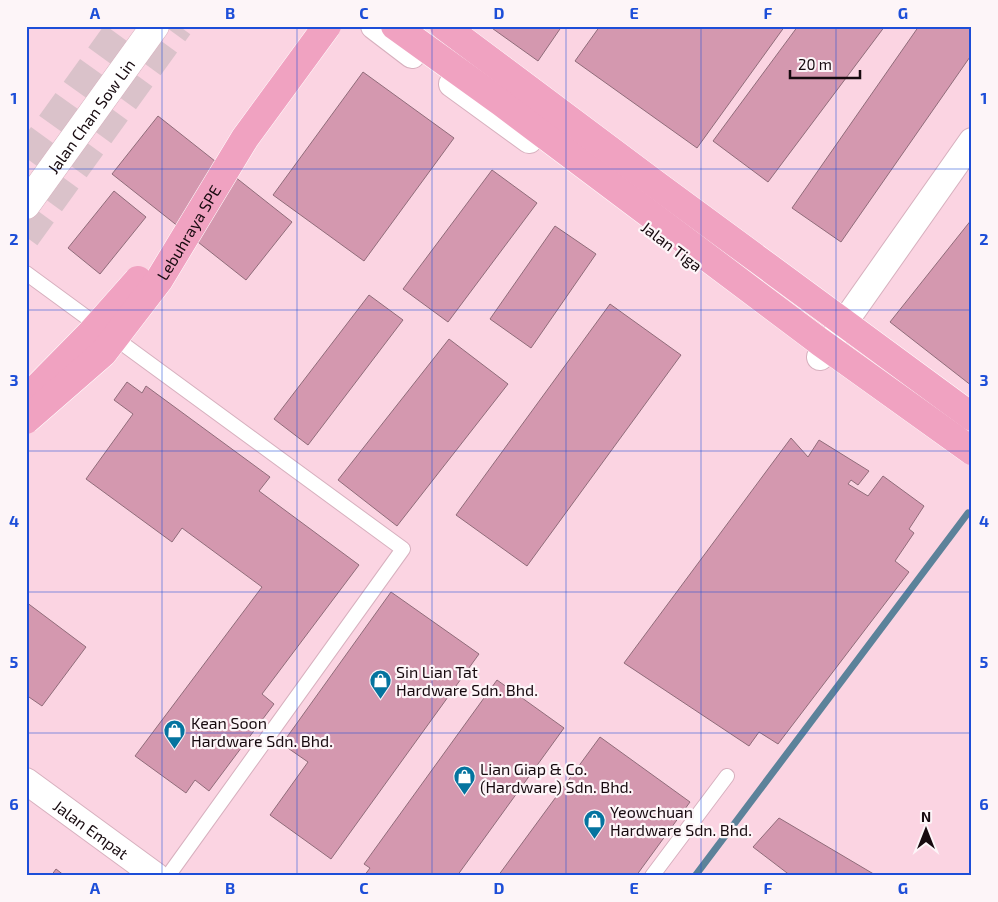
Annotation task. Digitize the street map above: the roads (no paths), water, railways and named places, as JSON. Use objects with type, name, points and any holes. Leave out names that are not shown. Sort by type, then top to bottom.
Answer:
[{"type":"highway","name":"Lebuhraya SPE","points":[[26,398],[91,333],[142,276],[230,130],[306,26]]},
{"type":"highway","name":"Lebuhraya SPE","points":[[26,420],[103,353],[160,280],[245,138],[327,26]]},
{"type":"highway","points":[[395,26],[502,103],[820,342],[971,460]]},
{"type":"highway","points":[[444,26],[674,198],[972,416]]},
{"type":"street","name":"Jalan Chan Sow Lin","points":[[26,205],[155,26]]},
{"type":"street","name":"Jalan Tiga","points":[[374,26],[552,156],[820,357],[971,460]]},
{"type":"street","points":[[454,26],[848,317],[972,406]]},
{"type":"street","points":[[820,357],[972,141]]},
{"type":"street","name":"Jalan Empat","points":[[26,782],[156,876]]},
{"type":"lane","points":[[26,273],[403,549],[168,876]]},
{"type":"lane","points":[[652,876],[727,776]]},
{"type":"waterway","points":[[695,876],[968,513]]},
{"type":"tunnel","points":[[26,158],[121,26]]},
{"type":"tunnel","points":[[26,237],[179,26]]},
{"type":"place","name":"Sin Lian Tat Hardware Sdn. Bhd.","points":[[380,699]]},
{"type":"place","name":"Kean Soon Hardware Sdn. Bhd.","points":[[175,750]]},
{"type":"place","name":"Lian Giap & Co. (Hardware) Sdn. Bhd.","points":[[464,796]]},
{"type":"place","name":"Yeowchuan Hardware Sdn. Bhd.","points":[[594,839]]}]
